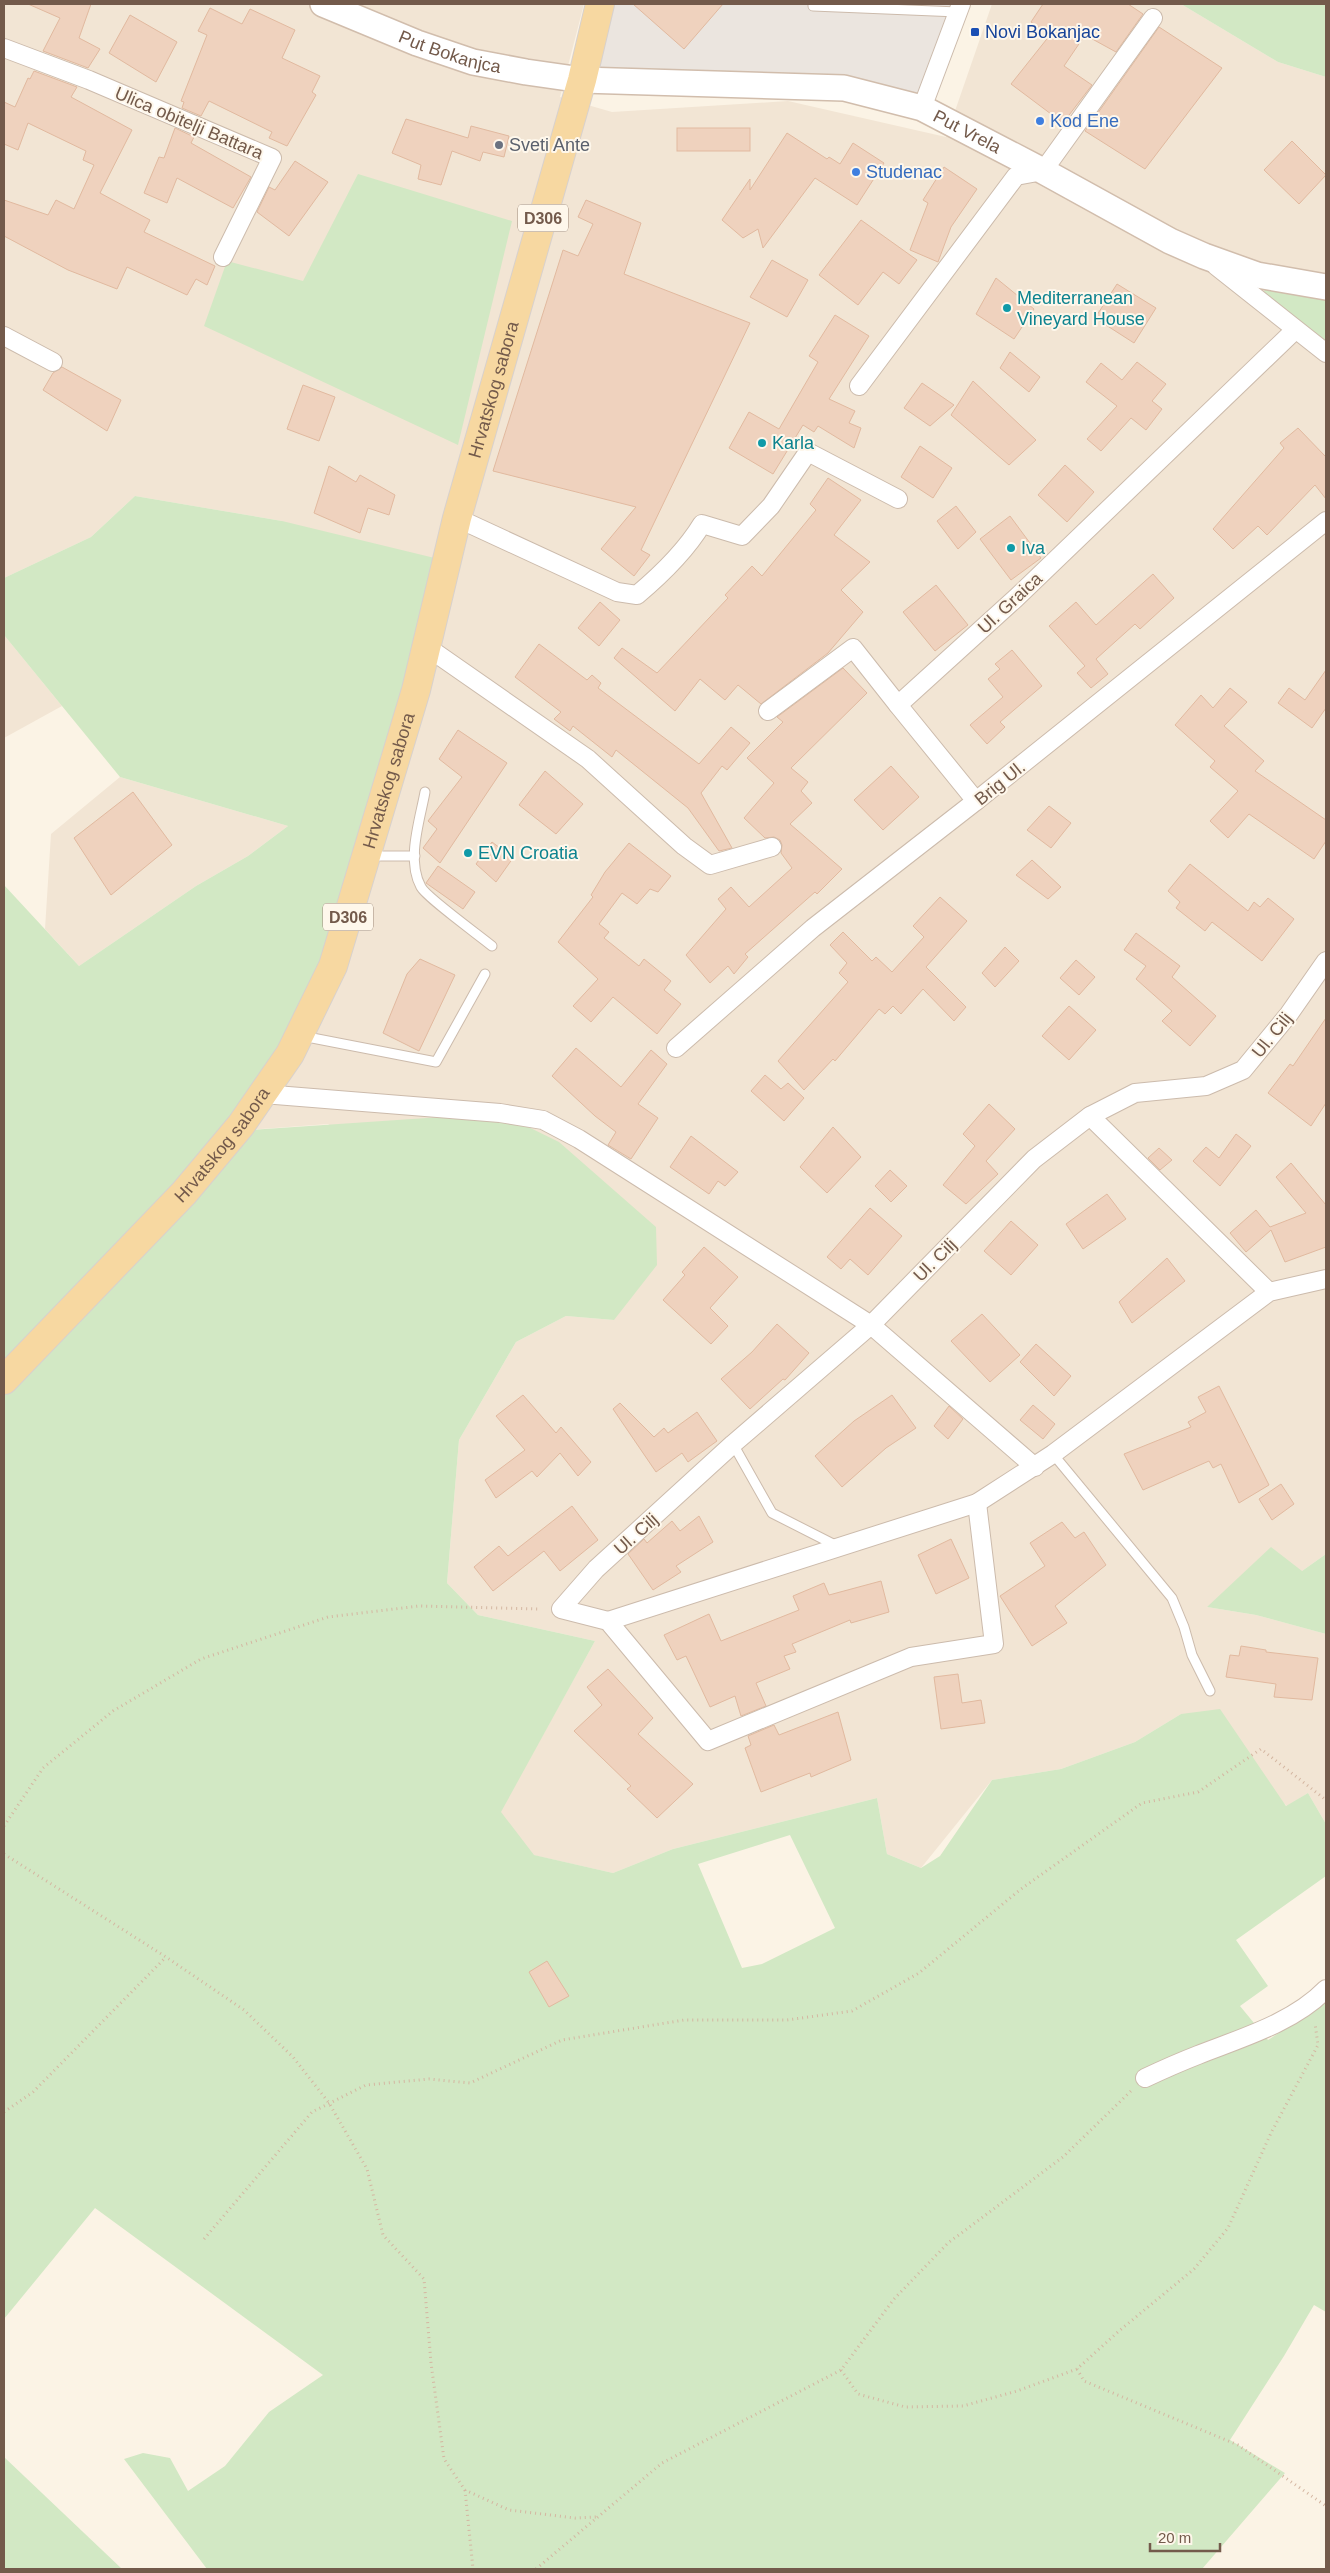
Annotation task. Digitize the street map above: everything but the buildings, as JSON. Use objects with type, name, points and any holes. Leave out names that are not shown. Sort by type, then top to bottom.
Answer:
[{"type":"main road","name":"Put Bokanjca","points":[[324,4],[417,43],[473,62],[582,80]]},
{"type":"main road","name":"D306","points":[[582,80],[600,4]]},
{"type":"main road","name":"Put Vrela","points":[[582,80],[844,88],[922,108],[1043,171],[1170,241],[1204,256],[1257,275],[1326,287]]},
{"type":"main road","name":"Hrvatskog sabora","points":[[4,1380],[184,1193],[241,1125],[290,1054],[333,966],[427,648],[457,518],[582,80]]},
{"type":"street","points":[[922,108],[959,8]]},
{"type":"street","points":[[859,386],[1016,176],[1043,171],[1153,18]]},
{"type":"street","name":"Ulica obitelji Battara","points":[[4,48],[89,80],[272,158],[223,257]]},
{"type":"street","points":[[1204,256],[1326,353]]},
{"type":"street","name":"Ul. Graica","points":[[898,705],[1016,598],[1295,330]]},
{"type":"street","points":[[4,336],[53,362]]},
{"type":"street","points":[[457,518],[617,592],[637,595],[672,563],[691,542],[702,524],[742,536],[771,506],[808,452],[898,498]]},
{"type":"street","name":"Brig Ul.","points":[[676,1048],[813,928],[976,801],[1326,521]]},
{"type":"street","points":[[427,648],[588,759],[684,846],[710,864],[772,847]]},
{"type":"street","points":[[768,711],[853,648],[976,801]]},
{"type":"street","name":"Ul. Cilj","points":[[561,1609],[596,1570],[732,1444],[871,1325],[1034,1159],[1090,1116],[1135,1093],[1206,1086],[1243,1070],[1289,1014],[1326,961]]},
{"type":"street","points":[[263,1094],[500,1113],[543,1120],[579,1139],[871,1325],[1035,1467]]},
{"type":"street","points":[[1090,1116],[1269,1292]]},
{"type":"street","points":[[561,1609],[608,1621],[977,1503],[1053,1454],[1269,1292],[1326,1279]]},
{"type":"street","points":[[608,1621],[708,1741],[911,1657],[994,1644],[977,1503]]},
{"type":"street","points":[[1145,2078],[1196,2055],[1244,2038],[1313,2002],[1326,1989]]},
{"type":"lane","points":[[813,4],[813,6],[959,8]]},
{"type":"lane","points":[[425,792],[417,832],[414,868],[421,888],[492,946]]},
{"type":"lane","points":[[366,856],[415,856]]},
{"type":"lane","points":[[299,1036],[436,1062],[485,974]]},
{"type":"lane","points":[[732,1444],[772,1513],[837,1547]]},
{"type":"lane","points":[[1053,1454],[1172,1598],[1192,1655],[1210,1691]]},
{"type":"path","points":[[4,1826],[43,1768],[113,1711],[201,1659],[328,1617],[419,1606],[561,1609]]},
{"type":"path","points":[[204,2239],[312,2112],[366,2085],[429,2079],[470,2083],[562,2040],[684,2020],[787,2020],[852,2011],[919,1973],[1021,1890],[1142,1803],[1198,1792],[1261,1749],[1326,1800]]},
{"type":"path","points":[[4,1854],[166,1957],[244,2010],[293,2057],[329,2103],[368,2169],[384,2235],[424,2279],[431,2362],[444,2459],[465,2490],[473,2569]]},
{"type":"path","points":[[4,2112],[32,2092],[166,1957]]},
{"type":"path","points":[[840,2370],[858,2394],[905,2407],[964,2406],[1017,2391],[1077,2369],[1119,2331],[1194,2269],[1228,2228],[1271,2133],[1318,2044],[1313,2002]]},
{"type":"path","points":[[536,2569],[662,2463],[840,2370],[894,2299],[948,2243],[1063,2157],[1145,2078]]},
{"type":"path","points":[[1077,2369],[1084,2381],[1238,2445],[1326,2506]]},
{"type":"path","points":[[465,2490],[509,2510],[575,2518],[597,2517]]},
{"type":"shaded area","points":[[4,4],[584,4],[560,97],[612,112],[788,101],[946,137],[992,4],[1181,4],[1278,62],[1326,77],[1326,1554],[1302,1571],[1207,1607],[1256,1615],[1326,1634],[1326,1824],[1308,1793],[1287,1806],[1181,1714],[1135,1742],[1061,1769],[992,1780],[921,1868],[887,1854],[877,1798],[673,1849],[613,1873],[533,1855],[500,1812],[595,1641],[478,1615],[447,1583],[459,1440],[516,1342],[566,1316],[614,1320],[328,1124],[248,1130],[333,966],[282,521],[135,496],[91,537],[4,578]]},
{"type":"shaded area","points":[[598,4],[963,4],[922,108],[582,80]]},
{"type":"shaded area","points":[[4,635],[62,706],[4,738]]},
{"type":"shaded area","points":[[120,777],[288,826],[248,856],[196,886],[79,966],[45,929],[51,834]]},
{"type":"green space","points":[[1181,4],[1326,4],[1326,77],[1278,62]]},
{"type":"green space","points":[[358,174],[512,221],[458,445],[204,326],[227,261],[303,281]]},
{"type":"green space","points":[[1266,288],[1326,299],[1326,341],[1263,293]]},
{"type":"green space","points":[[135,496],[282,521],[447,561],[333,966],[249,1130],[500,1113],[559,1142],[656,1227],[657,1265],[614,1320],[566,1316],[516,1342],[459,1440],[447,1583],[478,1615],[595,1641],[501,1812],[534,1855],[613,1873],[673,1849],[877,1798],[887,1854],[921,1868],[940,1856],[992,1780],[1061,1769],[1135,1742],[1181,1714],[1220,1709],[1286,1806],[1308,1793],[1326,1824],[1326,1876],[1236,1940],[1268,1986],[1240,2006],[1268,2040],[1326,2002],[1326,2312],[1314,2305],[1230,2440],[1285,2473],[1202,2569],[207,2569],[124,2459],[143,2453],[170,2458],[188,2491],[225,2466],[269,2412],[323,2375],[95,2208],[4,2319],[4,885],[79,966],[196,886],[248,856],[288,826],[120,777],[4,635],[4,578],[91,537]],"holes":[[[790,1835],[835,1928],[762,1964],[742,1968],[698,1864]]]},
{"type":"green space","points":[[1271,1547],[1302,1571],[1326,1554],[1326,1634],[1256,1615],[1207,1607]]},
{"type":"green space","points":[[4,2457],[122,2569],[4,2569]]},
{"type":"place","name":"Novi Bokanjac","points":[[975,32]]},
{"type":"place","name":"Kod Ene","points":[[1040,121]]},
{"type":"place","name":"Sveti Ante","points":[[499,145]]},
{"type":"place","name":"Studenac","points":[[856,172]]},
{"type":"place","name":"Mediterranean Vineyard House","points":[[1007,308]]},
{"type":"place","name":"Karla","points":[[762,443]]},
{"type":"place","name":"Iva","points":[[1011,548]]},
{"type":"place","name":"EVN Croatia","points":[[468,853]]}]
